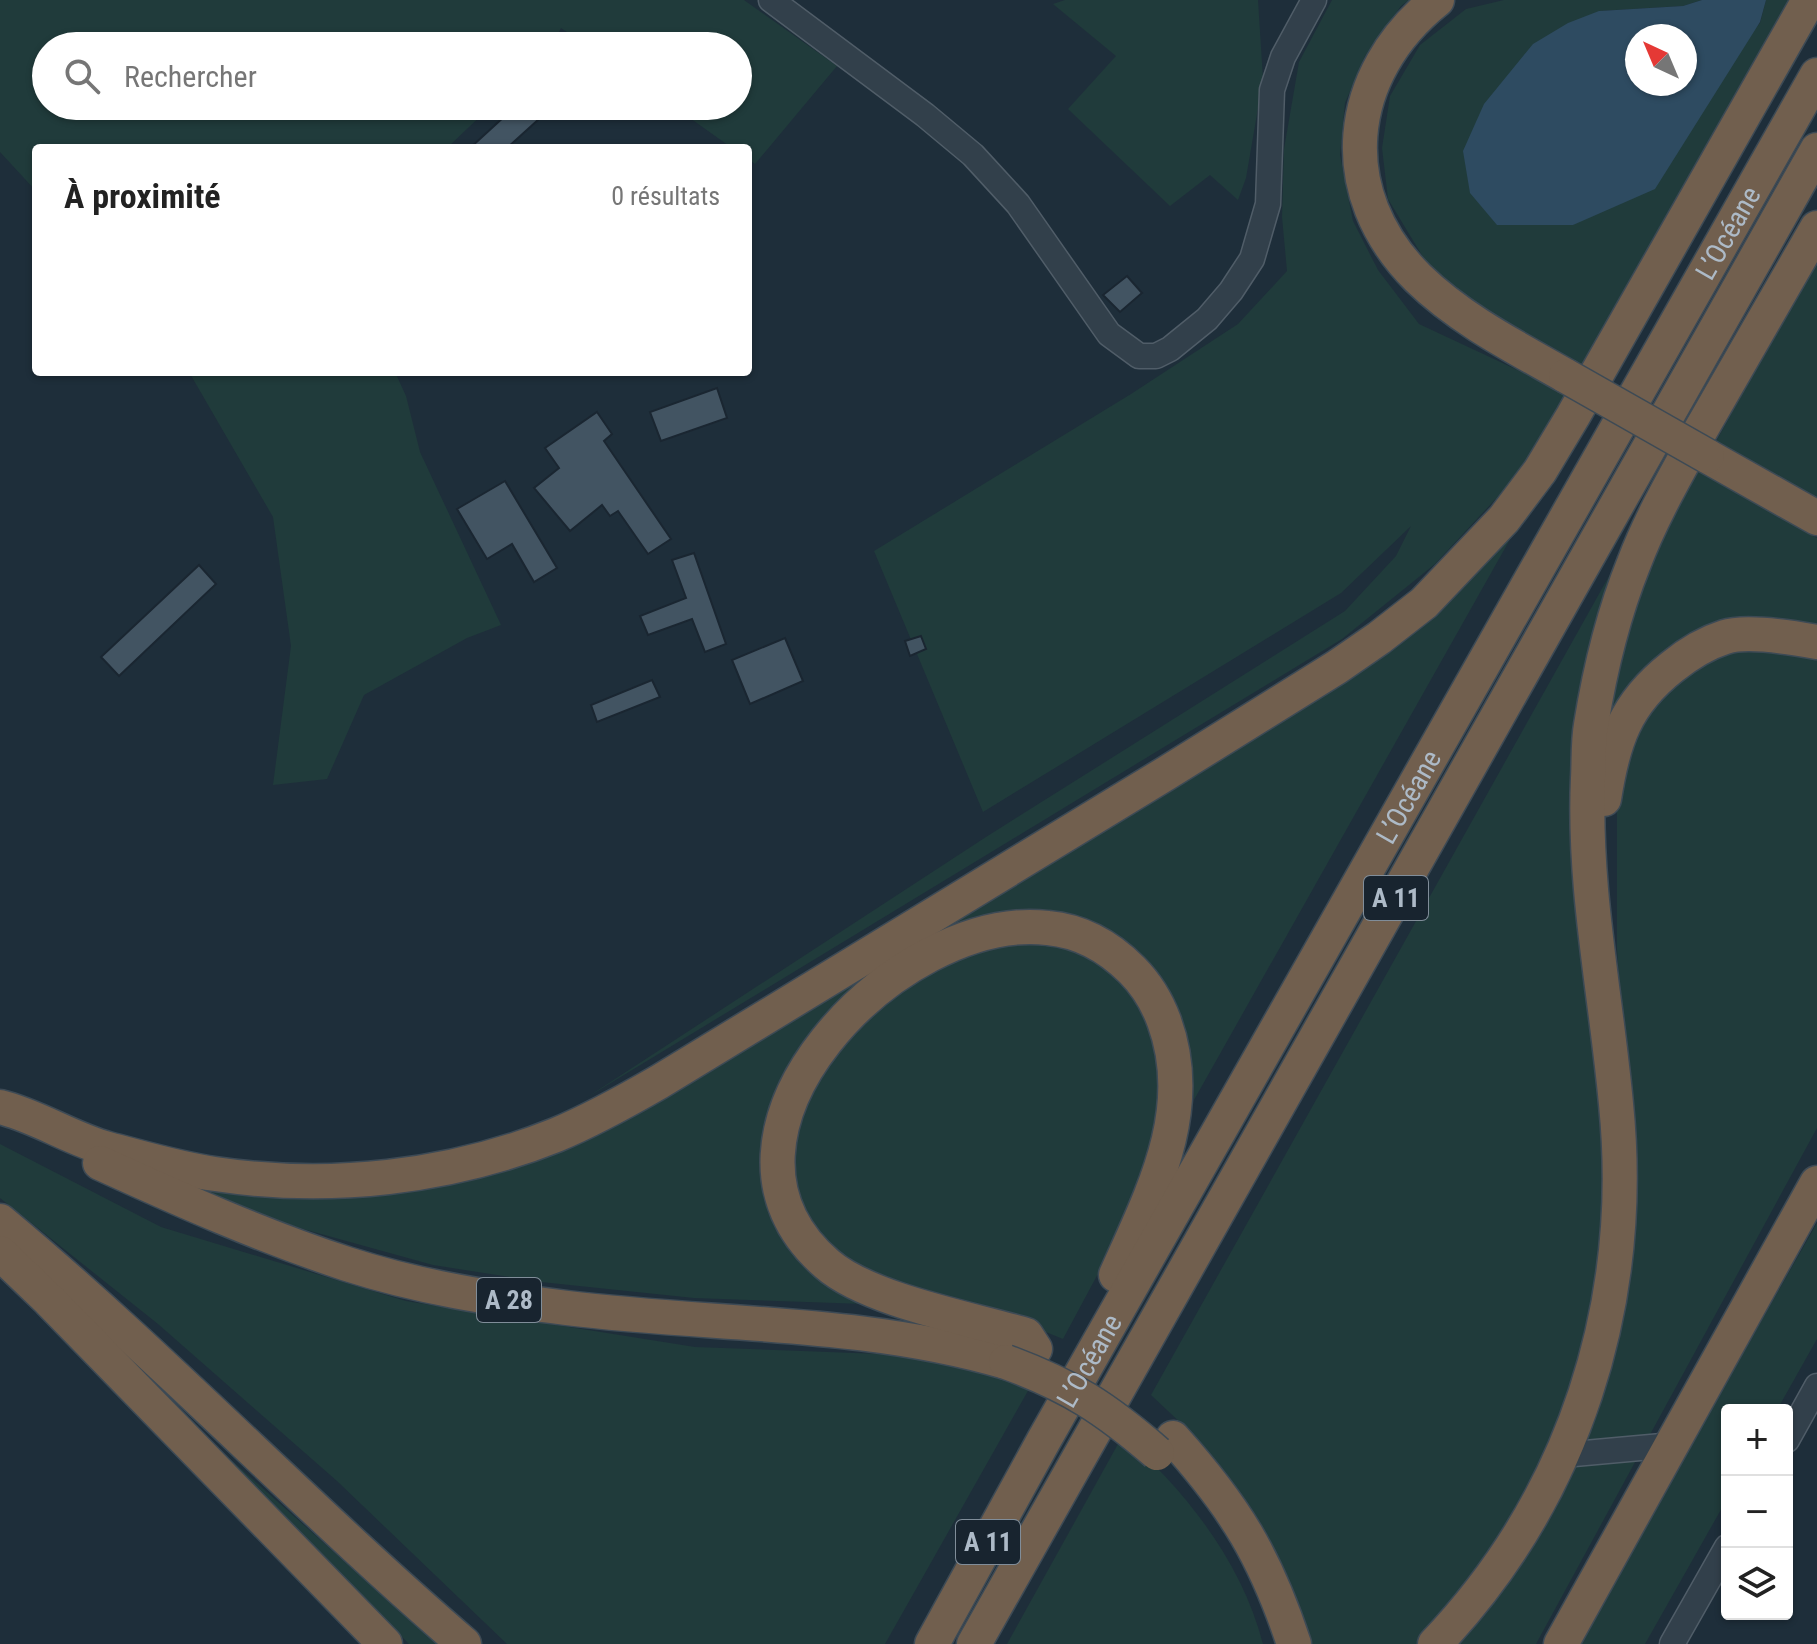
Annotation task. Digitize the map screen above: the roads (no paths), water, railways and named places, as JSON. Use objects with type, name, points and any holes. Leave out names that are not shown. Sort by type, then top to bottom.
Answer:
[{"type":"highway","points":[[1437,0],[1412,20],[1388,51],[1369,88],[1360,126],[1361,169],[1372,209],[1390,244],[1417,277],[1492,333],[1817,518]]},
{"type":"highway","points":[[0,1107],[104,1148],[211,1174],[248,1178],[320,1182],[376,1179],[458,1165],[509,1152],[592,1118],[659,1082],[1152,782],[1379,638],[1424,603],[1504,519],[1540,471],[1573,416],[1809,0]]},
{"type":"highway","name":"L’Océane","points":[[932,1644],[1044,1440],[1817,75]]},
{"type":"highway","name":"L’Océane","points":[[974,1644],[1817,150]]},
{"type":"highway","points":[[1435,1644],[1491,1578],[1520,1537],[1563,1455],[1574,1432],[1595,1363],[1614,1275],[1619,1217],[1617,1106],[1590,898],[1587,802],[1590,729],[1606,646],[1634,561],[1671,484],[1817,228]]},
{"type":"highway","points":[[1595,934],[1602,920],[1604,798],[1619,731],[1634,704],[1652,683],[1688,654],[1728,635],[1769,635],[1817,642]]},
{"type":"highway","points":[[1044,1440],[1078,1344],[1112,1284],[1153,1191],[1171,1134],[1176,1077],[1172,1045],[1163,1018],[1140,977],[1103,946],[1077,934],[1045,927],[984,933],[965,939],[908,968],[862,1003],[828,1037],[806,1067],[782,1126],[778,1151],[784,1203],[796,1228],[829,1266],[849,1279],[1021,1347],[1047,1377],[1092,1401],[1165,1446],[1216,1488],[1244,1527],[1269,1575],[1294,1644]]},
{"type":"highway","name":"A 28","points":[[0,1116],[183,1202],[349,1265],[409,1281],[568,1309],[918,1340],[964,1350],[1021,1347]]},
{"type":"highway","points":[[1561,1644],[1817,1183]]},
{"type":"highway","points":[[0,1221],[73,1282],[298,1494],[464,1644]]},
{"type":"highway","points":[[0,1253],[385,1644]]},
{"type":"highway","points":[[1165,1446],[1236,1557],[1261,1611],[1272,1644]]},
{"type":"street","points":[[771,0],[925,115],[973,155],[1018,204],[1109,334],[1139,356],[1156,356],[1170,349],[1207,319],[1252,259],[1268,204],[1272,90],[1283,57],[1314,0]]},
{"type":"street","points":[[1793,1429],[1817,1386]]},
{"type":"street","points":[[1563,1455],[1673,1445]]},
{"type":"street","points":[[1672,1644],[1726,1548]]},
{"type":"water","points":[[1702,0],[1766,0],[1760,22],[1655,189],[1573,225],[1497,225],[1470,193],[1463,151],[1484,104],[1533,44],[1568,23],[1599,11],[1683,6]]}]
